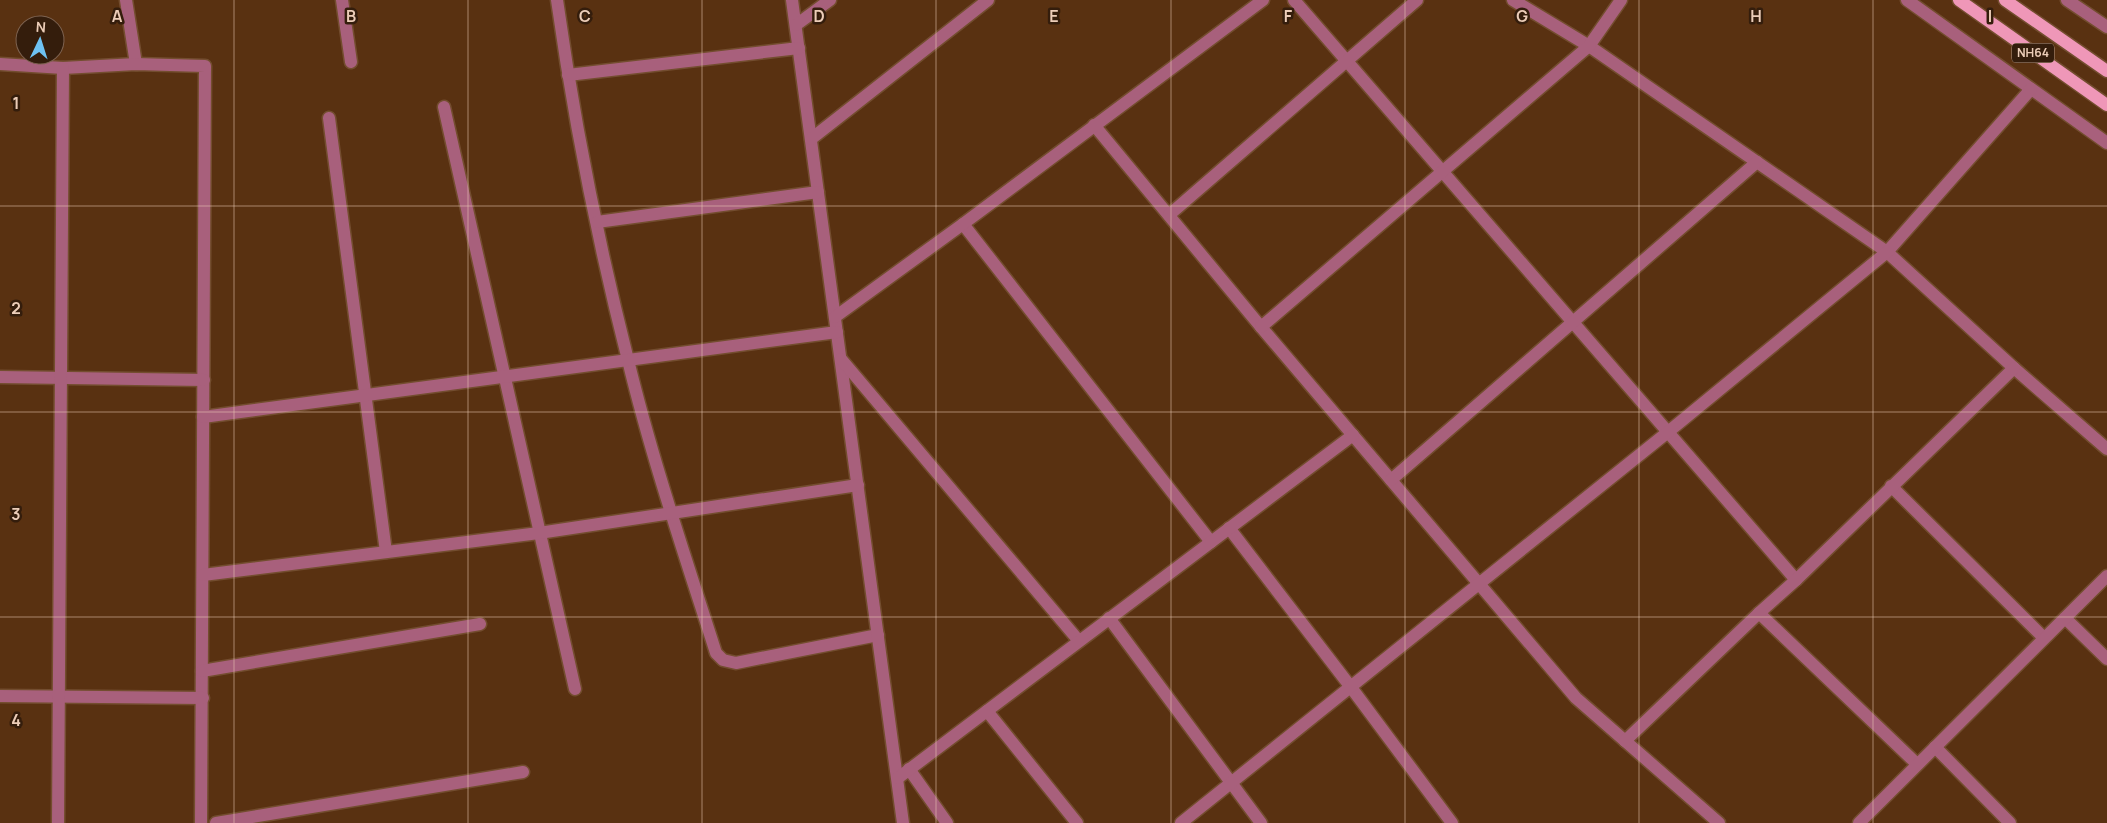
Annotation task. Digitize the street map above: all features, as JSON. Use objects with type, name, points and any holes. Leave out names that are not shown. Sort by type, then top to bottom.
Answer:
[{"type":"main road","name":"NH64","points":[[1959,0],[2107,105]]},
{"type":"main road","name":"NH64","points":[[2005,0],[2107,71]]},
{"type":"street","points":[[126,0],[136,64]]},
{"type":"street","points":[[342,0],[351,62]]},
{"type":"street","points":[[557,0],[568,75],[597,222],[628,360],[671,514],[716,653],[723,660],[736,662],[757,660],[878,634]]},
{"type":"street","points":[[792,0],[904,823]]},
{"type":"street","points":[[796,25],[830,0]]},
{"type":"street","points":[[811,139],[988,0]]},
{"type":"street","points":[[835,317],[1263,0]]},
{"type":"street","points":[[1294,0],[1796,580]]},
{"type":"street","points":[[1169,215],[1417,0]]},
{"type":"street","points":[[1514,0],[1588,46],[1887,252],[2014,368],[2107,449]]},
{"type":"street","points":[[1261,327],[1588,46],[1621,0]]},
{"type":"street","points":[[1907,0],[2107,143]]},
{"type":"street","points":[[2067,0],[2107,27]]},
{"type":"street","points":[[568,75],[799,48]]},
{"type":"street","points":[[0,64],[63,68],[136,64],[205,66],[201,823]]},
{"type":"street","points":[[58,823],[63,68]]},
{"type":"street","points":[[1181,823],[1668,432],[1887,252],[2031,89]]},
{"type":"street","points":[[444,107],[575,689]]},
{"type":"street","points":[[329,118],[386,552]]},
{"type":"street","points":[[1094,125],[1261,327],[1576,698],[1719,823]]},
{"type":"street","points":[[1391,480],[1757,162]]},
{"type":"street","points":[[597,222],[818,192]]},
{"type":"street","points":[[963,224],[1211,542]]},
{"type":"street","points":[[203,417],[837,332]]},
{"type":"street","points":[[841,359],[1079,641]]},
{"type":"street","points":[[1625,741],[1796,580],[2014,368]]},
{"type":"street","points":[[0,377],[204,380]]},
{"type":"street","points":[[898,778],[1353,435]]},
{"type":"street","points":[[203,575],[539,533],[858,485]]},
{"type":"street","points":[[1891,486],[2044,638]]},
{"type":"street","points":[[1229,528],[1452,823]]},
{"type":"street","points":[[1858,823],[2107,576]]},
{"type":"street","points":[[1759,613],[1917,764]]},
{"type":"street","points":[[1109,618],[1261,823]]},
{"type":"street","points":[[2065,618],[2107,659]]},
{"type":"street","points":[[202,671],[480,624]]},
{"type":"street","points":[[0,696],[203,698]]},
{"type":"street","points":[[987,711],[1077,823]]},
{"type":"street","points":[[1935,747],[2010,823]]},
{"type":"street","points":[[909,769],[947,823]]},
{"type":"street","points":[[216,823],[523,772]]}]
